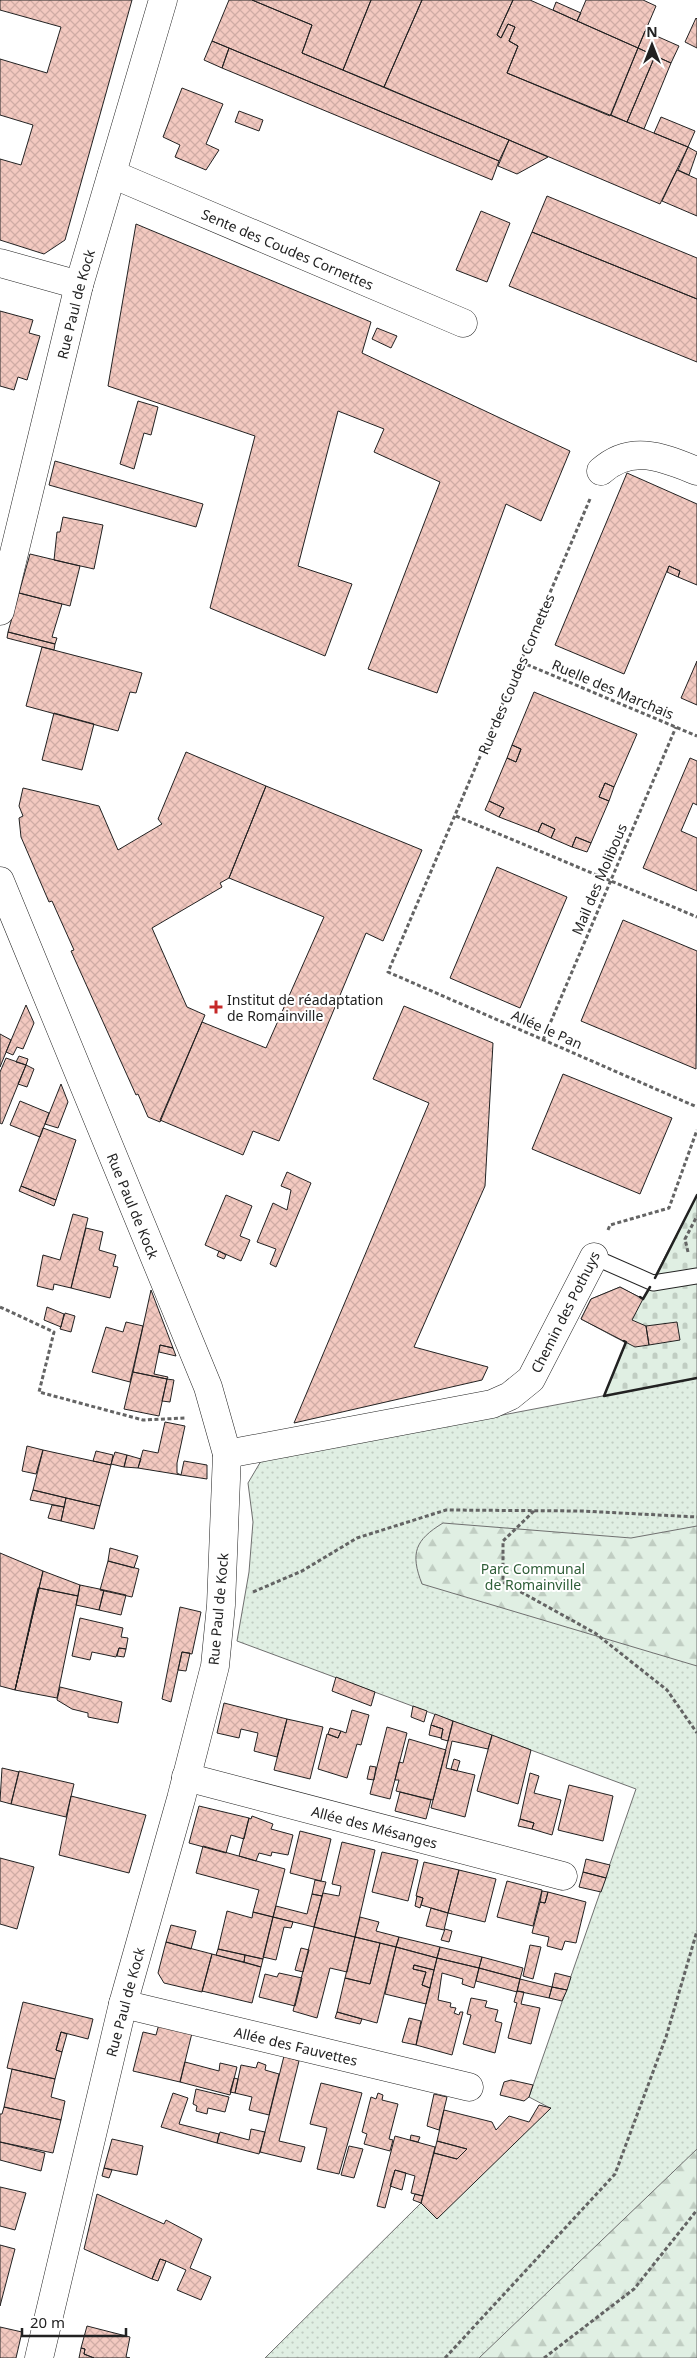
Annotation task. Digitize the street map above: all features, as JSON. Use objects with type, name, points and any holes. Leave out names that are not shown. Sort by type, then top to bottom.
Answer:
[{"type":"street","name":"Rue Paul de Kock","points":[[0,611],[79,285],[163,0]]},
{"type":"street","name":"Sente des Coudes Cornettes","points":[[112,174],[463,323]]},
{"type":"street","points":[[0,263],[79,285]]},
{"type":"street","points":[[601,471],[613,461],[631,455],[659,456],[697,471]]},
{"type":"street","name":"Rue Paul de Kock","points":[[0,882],[208,1387],[227,1454],[221,1605],[214,1666],[186,1777],[123,2004],[39,2358]]},
{"type":"street","name":"Chemin des Pothuys","points":[[227,1454],[492,1404],[510,1396],[530,1379],[594,1257]]},
{"type":"street","name":"Allée des Mésanges","points":[[186,1777],[564,1876]]},
{"type":"street","name":"Allée des Fauvettes","points":[[123,2004],[469,2087]]},
{"type":"lane","points":[[594,1257],[652,1283],[697,1276]]},
{"type":"path","name":"Rue des Coudes Cornettes","points":[[388,972],[456,816],[601,471]]},
{"type":"path","name":"Ruelle des Marchais","points":[[521,662],[697,736]]},
{"type":"path","name":"Mail des Molibous","points":[[543,1040],[676,727]]},
{"type":"path","points":[[456,816],[697,917]]},
{"type":"path","name":"Allée le Pan","points":[[388,972],[697,1107]]},
{"type":"path","name":"Chemin des Pothuys","points":[[594,1257],[610,1225],[669,1208],[697,1130]]},
{"type":"path","points":[[688,1255],[685,1239],[697,1216]]},
{"type":"path","points":[[0,1307],[54,1332],[39,1392],[143,1420],[216,1417]]},
{"type":"path","points":[[221,1605],[302,1571],[357,1538],[446,1510],[534,1510],[697,1517]]},
{"type":"path","points":[[534,1510],[503,1541],[503,1582],[595,1633],[667,1690],[697,1733]]},
{"type":"path","points":[[445,2358],[615,2174],[666,2037],[697,1931]]},
{"type":"path","points":[[544,2358],[634,2289],[697,2210]]},
{"type":"green space","points":[[697,1195],[697,1378],[604,1396],[626,1343],[581,1319],[591,1299],[620,1287],[643,1299]]},
{"type":"green space","name":"Parc Communal de Romainville","points":[[697,1378],[697,2358],[265,2358],[421,2203],[550,2108],[529,2097],[636,1789],[237,1641],[249,1572],[253,1522],[248,1483],[261,1461]]},
{"type":"green space","points":[[443,1523],[631,1538],[697,1526],[697,1666],[422,1584],[416,1564],[418,1548],[426,1535]]},
{"type":"green space","points":[[697,2149],[697,2358],[479,2358]]},
{"type":"building","points":[[0,0],[132,0],[65,240],[44,254],[0,240],[0,159],[21,165],[33,125],[0,115],[0,59],[47,73],[61,27],[0,10]]},
{"type":"building","points":[[229,0],[252,0],[312,25],[302,53],[509,140],[499,161],[212,41]]},
{"type":"building","points":[[252,0],[371,0],[343,70],[302,53],[312,25]]},
{"type":"building","points":[[371,0],[422,0],[384,87],[343,70]]},
{"type":"building","points":[[422,0],[513,0],[497,35],[501,38],[508,24],[515,27],[509,41],[518,46],[507,73],[688,147],[660,204],[384,87]]},
{"type":"building","points":[[513,0],[530,0],[638,48],[610,116],[507,73],[518,46],[509,41],[515,27],[508,24],[501,38],[497,35]]},
{"type":"building","points":[[586,0],[643,0],[656,6],[638,48],[577,21]]},
{"type":"building","points":[[556,2],[581,13],[577,21],[553,10]]},
{"type":"building","points":[[697,19],[697,48],[685,42]]},
{"type":"building","points":[[645,31],[679,46],[671,63],[638,48]]},
{"type":"building","points":[[212,41],[229,48],[222,68],[204,60]]},
{"type":"building","points":[[229,48],[499,161],[492,180],[222,68]]},
{"type":"building","points":[[638,48],[655,56],[627,122],[611,115]]},
{"type":"building","points":[[655,56],[671,63],[644,129],[627,122]]},
{"type":"building","points":[[182,88],[223,104],[206,144],[219,150],[206,170],[175,157],[180,145],[163,137]]},
{"type":"building","points":[[239,111],[263,120],[259,131],[235,122]]},
{"type":"building","points":[[661,117],[695,131],[688,147],[654,133]]},
{"type":"building","points":[[509,140],[548,157],[517,174],[498,166]]},
{"type":"building","points":[[688,147],[697,152],[689,175],[678,170]]},
{"type":"building","points":[[677,170],[697,179],[697,216],[662,201]]},
{"type":"building","points":[[547,196],[697,258],[697,299],[532,232]]},
{"type":"building","points":[[481,211],[510,223],[487,282],[456,270]]},
{"type":"building","points":[[136,224],[371,322],[362,353],[570,451],[541,521],[506,504],[437,693],[368,669],[440,482],[374,452],[384,429],[338,411],[298,566],[352,584],[325,656],[210,608],[255,436],[108,386]]},
{"type":"building","points":[[532,232],[697,299],[697,362],[509,286]]},
{"type":"building","points":[[0,311],[33,320],[29,333],[40,336],[27,380],[18,377],[14,390],[0,386]]},
{"type":"building","points":[[377,328],[397,336],[391,348],[372,339]]},
{"type":"building","points":[[138,401],[158,407],[151,435],[144,433],[134,469],[120,464]]},
{"type":"building","points":[[55,461],[203,504],[196,527],[49,485]]},
{"type":"building","points":[[627,473],[697,504],[697,585],[678,577],[680,571],[669,566],[624,674],[555,645]]},
{"type":"building","points":[[63,517],[103,525],[94,569],[54,560],[57,532],[60,532]]},
{"type":"building","points":[[30,554],[80,566],[70,606],[19,593]]},
{"type":"building","points":[[669,566],[680,571],[678,577],[667,572]]},
{"type":"building","points":[[19,593],[62,604],[52,637],[57,638],[55,644],[8,632]]},
{"type":"building","points":[[8,632],[55,644],[54,650],[7,638]]},
{"type":"building","points":[[42,647],[142,673],[136,693],[130,692],[118,731],[26,706]]},
{"type":"building","points":[[697,661],[697,705],[681,698]]},
{"type":"building","points":[[534,692],[637,734],[614,787],[605,783],[599,797],[609,801],[591,843],[576,837],[572,847],[551,838],[555,829],[542,823],[538,832],[499,817],[504,808],[489,801],[507,758],[516,762],[521,749],[512,745]]},
{"type":"building","points":[[54,713],[94,724],[82,770],[42,760]]},
{"type":"building","points":[[512,745],[521,749],[516,762],[507,758]]},
{"type":"building","points":[[186,752],[266,786],[229,878],[220,883],[222,887],[152,928],[187,1007],[205,1015],[160,1122],[148,1117],[138,1094],[136,1095],[71,951],[74,950],[52,901],[49,902],[21,837],[19,818],[23,816],[19,806],[23,788],[99,806],[118,850],[162,824],[158,819]]},
{"type":"building","points":[[690,758],[697,761],[697,805],[693,803],[681,831],[697,838],[697,891],[643,868]]},
{"type":"building","points":[[605,783],[614,787],[609,801],[599,797]]},
{"type":"building","points":[[266,786],[422,850],[383,941],[366,933],[279,1141],[253,1131],[243,1155],[160,1120],[202,1022],[266,1048],[324,917],[229,878]]},
{"type":"building","points":[[489,801],[504,808],[499,817],[485,810]]},
{"type":"building","points":[[542,823],[555,829],[551,838],[538,832]]},
{"type":"building","points":[[576,837],[591,843],[587,852],[572,847]]},
{"type":"building","points":[[497,867],[567,897],[520,1008],[450,978]]},
{"type":"building","points":[[623,920],[697,951],[696,1069],[581,1021]]},
{"type":"building","points":[[26,1005],[34,1023],[23,1049],[17,1047],[13,1055],[6,1052]]},
{"type":"building","points":[[404,1006],[493,1043],[485,1186],[414,1347],[488,1367],[482,1380],[294,1423],[429,1103],[373,1079]]},
{"type":"building","points":[[0,1034],[11,1040],[0,1067]]},
{"type":"building","points":[[19,1056],[28,1059],[26,1065],[16,1062]]},
{"type":"building","points":[[6,1058],[26,1065],[2,1124],[0,1123],[0,1072]]},
{"type":"building","points":[[26,1065],[34,1069],[27,1087],[18,1084]]},
{"type":"building","points":[[563,1074],[672,1118],[640,1194],[532,1149]]},
{"type":"building","points":[[61,1084],[68,1102],[58,1128],[45,1124]]},
{"type":"building","points":[[20,1101],[49,1113],[40,1137],[10,1125]]},
{"type":"building","points":[[43,1128],[76,1140],[56,1200],[21,1186]]},
{"type":"building","points":[[287,1172],[311,1183],[276,1267],[270,1264],[276,1249],[257,1242],[273,1203],[287,1210],[291,1190],[281,1186]]},
{"type":"building","points":[[21,1186],[56,1200],[54,1206],[19,1191]]},
{"type":"building","points":[[226,1195],[252,1206],[240,1236],[250,1240],[241,1261],[205,1245]]},
{"type":"building","points":[[73,1214],[88,1218],[71,1288],[54,1284],[53,1290],[37,1286],[43,1255],[60,1260]]},
{"type":"building","points":[[86,1228],[103,1232],[99,1250],[116,1255],[113,1266],[118,1267],[110,1298],[71,1288]]},
{"type":"building","points":[[219,1251],[226,1255],[224,1259],[217,1256]]},
{"type":"building","points":[[620,1287],[643,1299],[632,1320],[646,1326],[649,1345],[635,1347],[581,1319],[591,1299]]},
{"type":"building","points":[[151,1290],[173,1348],[160,1345],[154,1374],[168,1377],[167,1379],[133,1372]]},
{"type":"building","points":[[47,1307],[64,1314],[61,1327],[44,1320]]},
{"type":"building","points":[[65,1313],[75,1316],[71,1332],[60,1329]]},
{"type":"building","points":[[126,1322],[143,1326],[130,1382],[92,1372],[106,1327],[123,1332]]},
{"type":"building","points":[[677,1322],[680,1340],[649,1345],[646,1326]]},
{"type":"building","points":[[160,1345],[173,1348],[176,1356],[159,1352]]},
{"type":"building","points":[[133,1372],[167,1379],[159,1416],[124,1409]]},
{"type":"building","points":[[167,1379],[174,1380],[170,1402],[162,1401]]},
{"type":"building","points":[[165,1422],[185,1426],[177,1463],[177,1473],[181,1475],[138,1468],[143,1450],[158,1453]]},
{"type":"building","points":[[27,1446],[43,1450],[36,1474],[22,1471]]},
{"type":"building","points":[[43,1450],[111,1465],[100,1506],[33,1490]]},
{"type":"building","points":[[96,1451],[113,1455],[111,1465],[93,1461]]},
{"type":"building","points":[[115,1452],[127,1455],[124,1467],[111,1464]]},
{"type":"building","points":[[127,1455],[141,1459],[138,1468],[124,1467]]},
{"type":"building","points":[[184,1461],[207,1465],[207,1479],[181,1475]]},
{"type":"building","points":[[33,1490],[66,1498],[64,1507],[30,1500]]},
{"type":"building","points":[[66,1498],[100,1506],[94,1529],[61,1521]]},
{"type":"building","points":[[52,1505],[64,1507],[61,1521],[48,1518]]},
{"type":"building","points":[[110,1548],[138,1556],[134,1568],[108,1561]]},
{"type":"building","points":[[0,1553],[43,1571],[15,1690],[0,1686]]},
{"type":"building","points":[[108,1561],[139,1569],[132,1597],[100,1590]]},
{"type":"building","points":[[43,1571],[80,1585],[78,1596],[39,1588]]},
{"type":"building","points":[[80,1585],[104,1590],[99,1610],[76,1605]]},
{"type":"building","points":[[38,1588],[39,1588],[15,1690]]},
{"type":"building","points":[[39,1588],[78,1596],[57,1698],[15,1690]]},
{"type":"building","points":[[104,1590],[126,1595],[121,1615],[99,1610]]},
{"type":"building","points":[[180,1607],[201,1612],[192,1654],[182,1652],[171,1702],[162,1699]]},
{"type":"building","points":[[80,1618],[123,1628],[121,1637],[128,1638],[126,1649],[119,1648],[116,1657],[92,1652],[90,1660],[72,1656]]},
{"type":"building","points":[[119,1648],[126,1649],[124,1657],[117,1656]]},
{"type":"building","points":[[182,1652],[190,1653],[186,1671],[178,1670]]},
{"type":"building","points":[[336,1677],[375,1692],[371,1706],[332,1691]]},
{"type":"building","points":[[60,1687],[122,1702],[118,1723],[88,1717],[88,1713],[72,1709],[57,1700]]},
{"type":"building","points":[[224,1703],[287,1719],[277,1757],[254,1751],[258,1733],[241,1729],[239,1738],[217,1733]]},
{"type":"building","points":[[413,1706],[427,1711],[424,1722],[411,1717]]},
{"type":"building","points":[[352,1710],[369,1715],[361,1745],[357,1744],[347,1778],[318,1769],[327,1734],[338,1738],[341,1731],[346,1733]]},
{"type":"building","points":[[435,1714],[453,1721],[448,1741],[441,1739],[443,1729],[431,1725]]},
{"type":"building","points":[[287,1719],[323,1727],[310,1779],[274,1770]]},
{"type":"building","points":[[453,1721],[492,1735],[488,1749],[452,1741],[446,1768],[475,1775],[465,1817],[431,1808]]},
{"type":"building","points":[[431,1725],[443,1729],[441,1738],[429,1735]]},
{"type":"building","points":[[387,1727],[407,1733],[390,1799],[370,1794]]},
{"type":"building","points":[[330,1728],[341,1731],[338,1738],[328,1734]]},
{"type":"building","points":[[492,1735],[531,1750],[518,1804],[477,1791]]},
{"type":"building","points":[[409,1739],[446,1750],[433,1800],[396,1791],[399,1780],[395,1780],[399,1762],[403,1763]]},
{"type":"building","points":[[454,1759],[460,1761],[457,1771],[451,1769]]},
{"type":"building","points":[[370,1766],[376,1767],[374,1780],[367,1779]]},
{"type":"building","points":[[2,1768],[19,1772],[11,1804],[0,1801]]},
{"type":"building","points":[[19,1771],[74,1784],[66,1817],[11,1804]]},
{"type":"building","points":[[530,1773],[539,1776],[534,1793],[561,1800],[552,1835],[532,1829],[534,1823],[520,1819]]},
{"type":"building","points":[[569,1785],[613,1796],[603,1841],[558,1830]]},
{"type":"building","points":[[400,1792],[431,1800],[426,1819],[395,1811]]},
{"type":"building","points":[[71,1796],[146,1815],[129,1873],[59,1855]]},
{"type":"building","points":[[199,1806],[249,1818],[244,1839],[231,1835],[226,1853],[189,1843]]},
{"type":"building","points":[[252,1816],[273,1824],[271,1829],[293,1835],[288,1855],[272,1852],[271,1856],[259,1853],[256,1861],[239,1856],[249,1818],[251,1819]]},
{"type":"building","points":[[520,1819],[534,1823],[532,1829],[518,1826]]},
{"type":"building","points":[[300,1831],[331,1839],[321,1881],[290,1873]]},
{"type":"building","points":[[342,1842],[375,1850],[355,1937],[314,1927],[323,1893],[339,1896],[341,1886],[332,1884]]},
{"type":"building","points":[[203,1846],[285,1869],[273,1917],[253,1912],[259,1890],[196,1873]]},
{"type":"building","points":[[382,1852],[418,1860],[408,1901],[372,1892]]},
{"type":"building","points":[[0,1858],[34,1867],[17,1929],[0,1924]]},
{"type":"building","points":[[586,1859],[610,1865],[606,1878],[583,1872]]},
{"type":"building","points":[[424,1862],[459,1870],[448,1913],[421,1905],[423,1898],[416,1896]]},
{"type":"building","points":[[459,1870],[496,1879],[485,1922],[448,1913]]},
{"type":"building","points":[[583,1872],[606,1878],[601,1892],[579,1887]]},
{"type":"building","points":[[315,1880],[326,1882],[322,1896],[312,1894]]},
{"type":"building","points":[[507,1881],[542,1890],[533,1926],[497,1917]]},
{"type":"building","points":[[542,1891],[548,1892],[545,1903],[540,1902]]},
{"type":"building","points":[[548,1892],[586,1902],[576,1943],[565,1941],[562,1950],[547,1946],[549,1937],[532,1933],[540,1902],[545,1903]]},
{"type":"building","points":[[312,1894],[322,1896],[314,1927],[273,1917],[276,1906],[307,1914]]},
{"type":"building","points":[[417,1896],[423,1898],[420,1908],[415,1906]]},
{"type":"building","points":[[431,1908],[448,1913],[444,1930],[426,1926]]},
{"type":"building","points":[[227,1911],[252,1918],[253,1912],[273,1917],[263,1959],[218,1949]]},
{"type":"building","points":[[273,1917],[293,1922],[291,1928],[284,1927],[276,1960],[263,1957]]},
{"type":"building","points":[[360,1917],[379,1922],[376,1931],[399,1937],[396,1947],[355,1937]]},
{"type":"building","points":[[171,1925],[196,1931],[191,1949],[166,1942]]},
{"type":"building","points":[[314,1927],[355,1937],[347,1972],[330,1968],[317,2018],[293,2011]]},
{"type":"building","points":[[445,1929],[452,1931],[449,1942],[441,1940]]},
{"type":"building","points":[[355,1937],[380,1943],[370,1984],[345,1978]]},
{"type":"building","points":[[399,1937],[440,1947],[437,1958],[396,1947]]},
{"type":"building","points":[[166,1942],[212,1954],[202,1992],[164,1983],[158,1973]]},
{"type":"building","points":[[380,1943],[396,1947],[377,2023],[337,2012],[345,1978],[370,1984]]},
{"type":"building","points":[[530,1945],[541,1947],[533,1979],[523,1976]]},
{"type":"building","points":[[396,1947],[437,1958],[434,1970],[414,1965],[413,1969],[426,1972],[422,1985],[430,1988],[426,2004],[385,1994]]},
{"type":"building","points":[[440,1947],[482,1957],[479,1968],[437,1958]]},
{"type":"building","points":[[301,1948],[309,1950],[303,1972],[295,1970]]},
{"type":"building","points":[[218,1949],[245,1955],[244,1962],[216,1955]]},
{"type":"building","points":[[212,1954],[261,1967],[252,2003],[202,1991]]},
{"type":"building","points":[[245,1955],[263,1959],[261,1967],[244,1962]]},
{"type":"building","points":[[482,1957],[523,1968],[520,1979],[479,1968]]},
{"type":"building","points":[[437,1958],[479,1968],[474,1988],[462,1984],[463,1979],[442,1973],[438,2000],[451,2003],[450,2007],[456,2008],[454,2013],[459,2015],[460,2012],[463,2012],[452,2055],[416,2045]]},
{"type":"building","points":[[414,1965],[434,1970],[430,1988],[422,1985],[426,1972],[413,1969]]},
{"type":"building","points":[[479,1968],[520,1979],[517,1992],[476,1981]]},
{"type":"building","points":[[279,1973],[302,1978],[295,2006],[259,1997],[265,1974],[277,1977]]},
{"type":"building","points":[[555,1973],[571,1977],[567,1990],[552,1987]]},
{"type":"building","points":[[520,1979],[552,1987],[549,1998],[517,1991]]},
{"type":"building","points":[[552,1987],[567,1990],[562,2001],[549,1998]]},
{"type":"building","points":[[517,1991],[524,1992],[521,2004],[540,2008],[531,2044],[508,2038],[517,2003],[514,2002]]},
{"type":"building","points":[[471,1998],[487,2001],[485,2007],[498,2010],[495,2021],[502,2023],[495,2053],[463,2044],[471,2015],[467,2014]]},
{"type":"building","points":[[23,2002],[93,2019],[88,2039],[61,2032],[56,2050],[62,2052],[55,2079],[7,2068]]},
{"type":"building","points":[[337,2012],[362,2019],[360,2024],[335,2018]]},
{"type":"building","points":[[409,2018],[421,2021],[416,2045],[402,2042]]},
{"type":"building","points":[[159,2024],[192,2033],[180,2082],[133,2071],[143,2032],[156,2035]]},
{"type":"building","points":[[61,2032],[67,2034],[62,2052],[56,2050]]},
{"type":"building","points":[[284,2056],[299,2061],[279,2141],[305,2147],[301,2162],[260,2152]]},
{"type":"building","points":[[185,2062],[219,2071],[220,2063],[237,2067],[230,2095],[180,2082]]},
{"type":"building","points":[[258,2062],[266,2065],[265,2070],[279,2074],[269,2115],[249,2110],[252,2097],[235,2093],[241,2065],[256,2068]]},
{"type":"building","points":[[12,2069],[55,2079],[51,2097],[65,2101],[61,2120],[4,2107]]},
{"type":"building","points":[[234,2078],[238,2079],[235,2093],[230,2092]]},
{"type":"building","points":[[511,2080],[533,2085],[529,2097],[524,2101],[500,2095],[504,2082]]},
{"type":"building","points":[[321,2083],[362,2093],[339,2174],[317,2169],[327,2128],[310,2124]]},
{"type":"building","points":[[196,2089],[229,2097],[225,2112],[208,2108],[207,2114],[196,2111],[197,2106],[193,2104]]},
{"type":"building","points":[[173,2093],[188,2098],[179,2124],[219,2134],[217,2143],[161,2127]]},
{"type":"building","points":[[378,2093],[383,2095],[382,2100],[398,2104],[389,2139],[393,2140],[390,2151],[364,2144],[367,2134],[362,2132],[371,2097],[376,2099]]},
{"type":"building","points":[[434,2094],[447,2097],[439,2130],[427,2126]]},
{"type":"building","points":[[539,2105],[551,2108],[437,2219],[421,2203],[434,2153],[457,2159],[467,2149],[437,2141],[444,2110],[492,2122],[496,2130],[509,2116],[529,2122]]},
{"type":"building","points":[[4,2107],[61,2120],[53,2153],[0,2142],[0,2114],[2,2114]]},
{"type":"building","points":[[251,2129],[265,2132],[259,2154],[217,2143],[220,2132],[249,2140]]},
{"type":"building","points":[[411,2135],[420,2137],[418,2142],[410,2140]]},
{"type":"building","points":[[395,2136],[435,2147],[423,2196],[411,2193],[415,2176],[395,2170],[385,2208],[377,2206]]},
{"type":"building","points":[[112,2139],[143,2146],[137,2175],[104,2168]]},
{"type":"building","points":[[437,2141],[467,2149],[457,2159],[434,2153]]},
{"type":"building","points":[[0,2142],[45,2153],[41,2171],[0,2160]]},
{"type":"building","points":[[349,2146],[363,2149],[354,2178],[341,2175]]},
{"type":"building","points":[[104,2168],[112,2170],[109,2178],[102,2176]]},
{"type":"building","points":[[395,2170],[406,2173],[402,2190],[390,2186]]},
{"type":"building","points":[[0,2187],[26,2193],[15,2230],[0,2226]]},
{"type":"building","points":[[97,2194],[164,2224],[166,2220],[202,2239],[190,2268],[211,2277],[201,2300],[177,2290],[186,2270],[166,2261],[160,2259],[152,2279],[84,2249]]},
{"type":"building","points":[[415,2194],[423,2196],[421,2203],[413,2200]]},
{"type":"building","points":[[0,2245],[15,2249],[0,2306]]},
{"type":"building","points":[[160,2259],[166,2261],[158,2281],[152,2279]]},
{"type":"building","points":[[87,2326],[130,2337],[126,2357],[130,2358],[94,2358],[84,2354],[85,2349],[81,2348]]},
{"type":"building","points":[[0,2327],[22,2332],[16,2358],[0,2358]]},
{"type":"building","points":[[81,2348],[85,2349],[84,2354],[94,2358],[79,2358]]},
{"type":"wall","points":[[655,1278],[697,1195]]},
{"type":"wall","points":[[640,1297],[643,1299],[650,1287]]},
{"type":"wall","points":[[604,1396],[626,1342],[624,1341]]},
{"type":"wall","points":[[604,1396],[697,1378]]},
{"type":"place","name":"Institut de réadaptation de Romainville","points":[[216,1007]]}]
